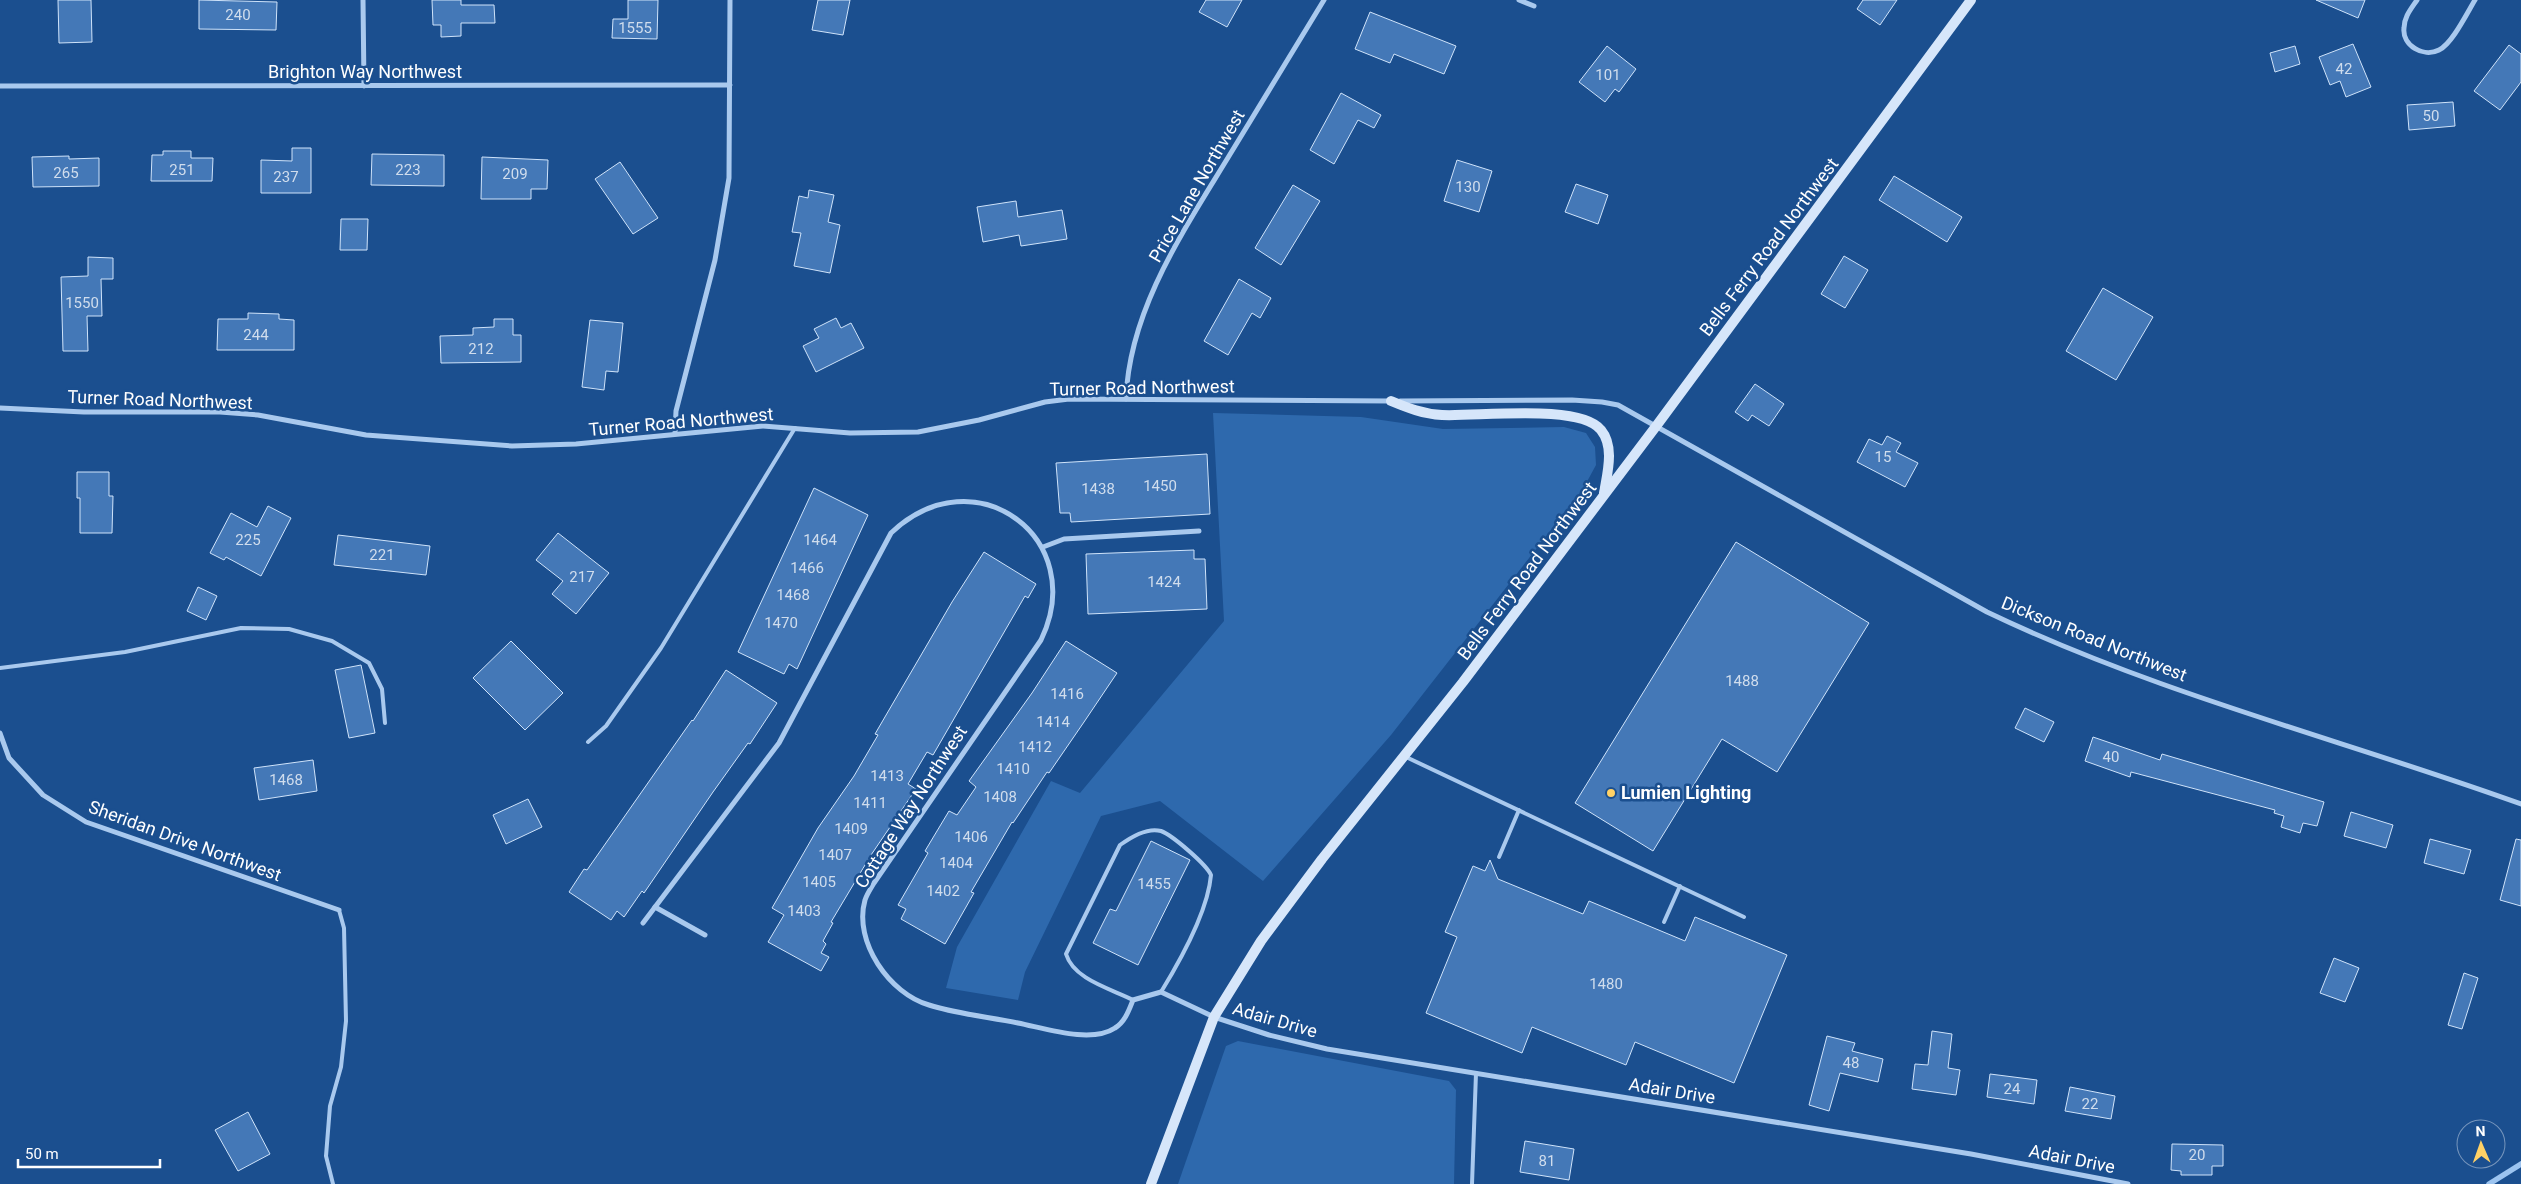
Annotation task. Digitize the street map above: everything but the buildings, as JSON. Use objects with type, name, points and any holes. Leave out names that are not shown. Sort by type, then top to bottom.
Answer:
[{"type":"main road","name":"Bells Ferry Road Northwest","points":[[1150,1184],[1214,1017],[1261,941],[1322,859],[1463,682],[1604,496],[1971,0]]},
{"type":"main road","points":[[1391,401],[1420,412],[1442,415],[1547,414],[1577,417],[1593,423],[1602,431],[1609,452],[1610,461],[1604,496]]},
{"type":"street","points":[[363,0],[364,86]]},
{"type":"street","points":[[675,433],[676,411],[715,260],[729,178],[730,0]]},
{"type":"street","name":"Price Lane Northwest","points":[[1126,399],[1132,353],[1146,307],[1188,225],[1324,0]]},
{"type":"street","points":[[1520,0],[1534,6]]},
{"type":"street","points":[[2417,0],[2406,18],[2403,29],[2406,41],[2414,49],[2426,53],[2439,51],[2447,44],[2475,0]]},
{"type":"street","name":"Brighton Way Northwest","points":[[0,86],[730,85]]},
{"type":"street","name":"Turner Road Northwest","points":[[0,408],[84,412],[220,412],[258,416],[366,435],[512,446],[576,444],[763,426],[850,433],[918,432],[970,422],[1045,402],[1069,399],[1602,402],[1629,410],[1657,425]]},
{"type":"street","name":"Dickson Road Northwest","points":[[1657,425],[1987,612],[2026,630],[2085,655],[2224,704],[2521,804]]},
{"type":"street","points":[[643,923],[779,743],[881,548],[891,533],[907,518],[934,504],[959,500],[985,504],[1006,511],[1043,547],[1064,539],[1200,532]]},
{"type":"street","name":"Cottage Way Northwest","points":[[1043,547],[1053,584],[1052,607],[1045,633],[874,883],[865,900],[864,921],[868,944],[882,970],[903,993],[928,1005],[1066,1034],[1099,1034],[1115,1029],[1125,1018],[1133,1000]]},
{"type":"street","name":"Sheridan Drive Northwest","points":[[0,733],[9,758],[43,796],[86,822],[338,910]]},
{"type":"street","points":[[655,907],[705,934]]},
{"type":"street","points":[[1133,1000],[1161,992],[1214,1017]]},
{"type":"street","name":"Adair Drive","points":[[1214,1017],[1269,1035],[1327,1049],[1971,1154],[2128,1184]]},
{"type":"lane","points":[[588,742],[606,726],[661,648],[795,428]]},
{"type":"lane","points":[[0,668],[125,652],[241,628],[289,629],[332,641],[369,663],[382,689],[385,723]]},
{"type":"lane","points":[[1404,756],[1744,916]]},
{"type":"lane","points":[[1499,857],[1519,810]]},
{"type":"lane","points":[[1133,1000],[1087,978],[1076,968],[1066,954],[1120,845],[1133,836],[1147,831],[1161,832],[1204,863],[1211,874],[1207,897],[1175,969],[1161,992]]},
{"type":"lane","points":[[1664,922],[1680,886]]},
{"type":"lane","points":[[333,1184],[326,1156],[330,1106],[341,1067],[346,1022],[344,928],[338,910]]},
{"type":"lane","points":[[1472,1184],[1476,1073]]},
{"type":"shaded area","points":[[1213,413],[1361,417],[1443,429],[1564,427],[1586,433],[1595,447],[1596,465],[1583,489],[1391,735],[1263,881],[1160,801],[1101,816],[1025,972],[1018,1000],[946,988],[957,947],[1051,781],[1080,793],[1224,621]]},
{"type":"shaded area","points":[[1238,1041],[1449,1081],[1456,1090],[1454,1184],[1178,1184],[1226,1046]]},
{"type":"waterway","points":[[2489,1184],[2521,1164]]},
{"type":"place","name":"Lumien Lighting","points":[[1611,793]]}]
